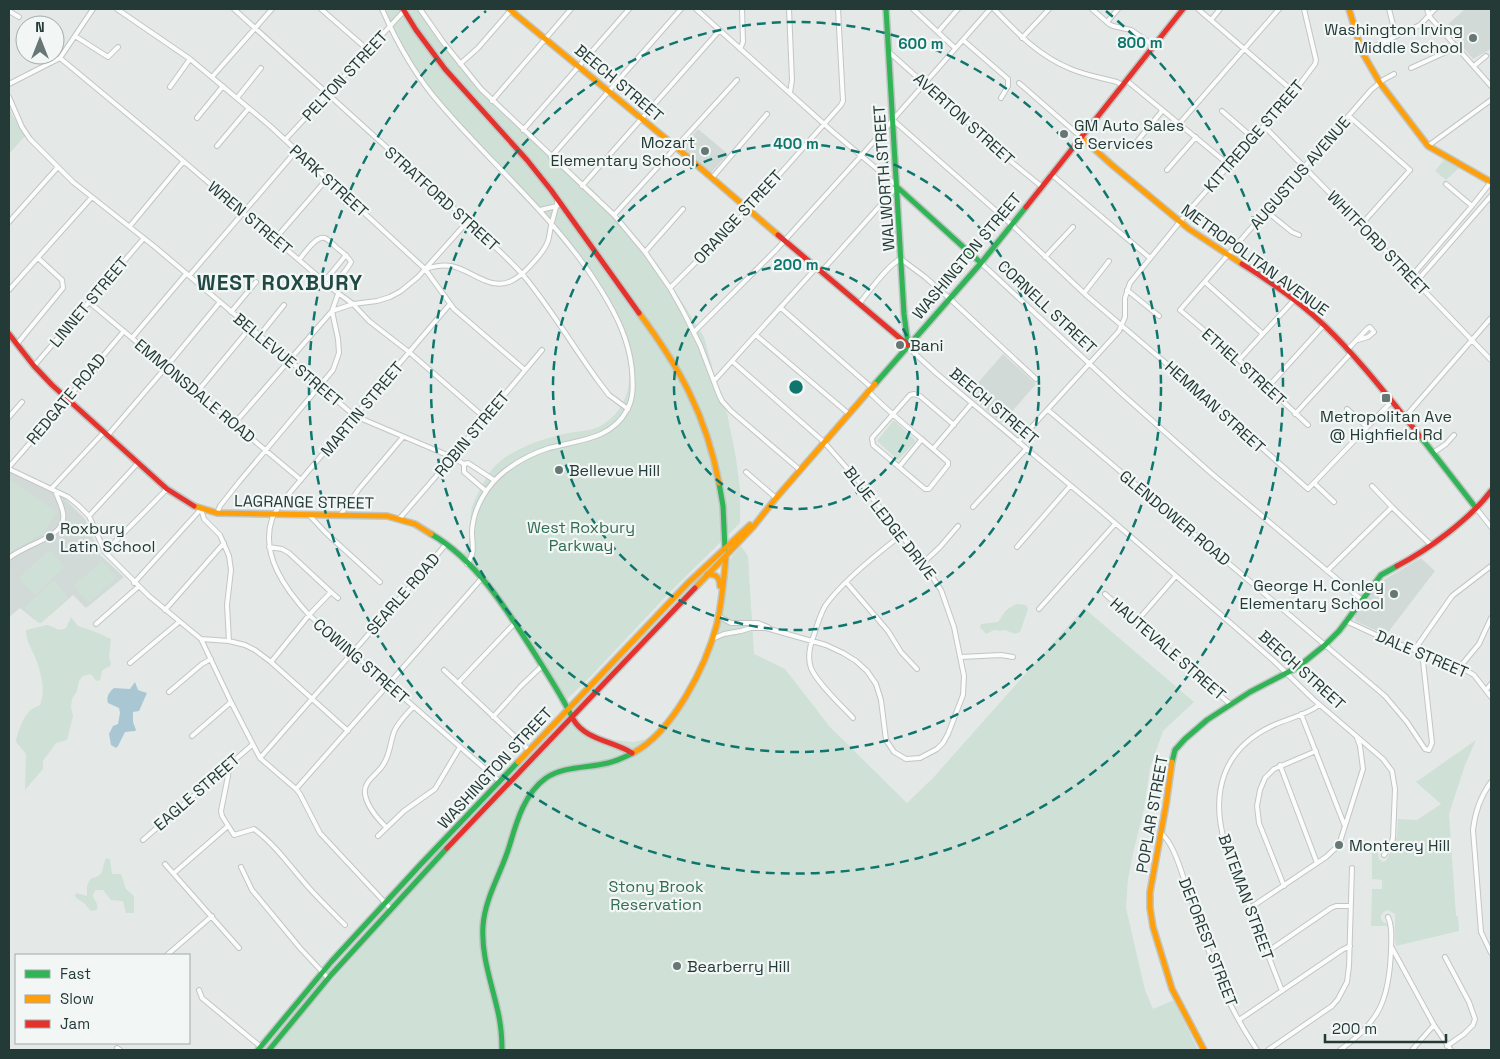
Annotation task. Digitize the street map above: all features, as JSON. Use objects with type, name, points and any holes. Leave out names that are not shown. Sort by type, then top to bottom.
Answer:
[{"type":"main road","name":"BEECH STREET","points":[[510,9],[642,118],[908,345]]},
{"type":"main road","name":"WALWORTH STREET","points":[[886,9],[896,185],[908,345]]},
{"type":"main road","name":"WASHINGTON STREET","points":[[269,1050],[328,978],[391,908],[707,574],[741,542],[824,442],[981,263],[1183,9]]},
{"type":"main road","points":[[1349,9],[1362,52],[1380,83],[1428,146],[1491,182]]},
{"type":"main road","points":[[403,10],[419,36],[445,71],[559,198],[620,288],[667,352],[697,407],[706,433],[722,499],[726,556],[720,606],[712,640],[694,682],[658,734],[644,746],[616,761],[578,768],[554,774],[544,779],[530,795],[523,809],[501,871],[490,892],[482,927],[485,963],[500,1020],[502,1050]]},
{"type":"main road","name":"METROPOLITAN AVENUE","points":[[1081,137],[1112,166],[1181,223],[1269,281],[1324,325],[1350,351],[1392,401],[1476,508]]},
{"type":"main road","name":"CORNELL STREET","points":[[896,185],[981,263]]},
{"type":"main road","name":"LAGRANGE STREET","points":[[9,334],[34,366],[68,399],[182,501],[217,513],[387,516],[400,518],[419,525],[446,544],[482,578],[499,600],[580,728],[590,735],[621,746],[632,753]]},
{"type":"main road","name":"POPLAR STREET","points":[[1204,1050],[1172,989],[1153,927],[1150,908],[1150,892],[1175,750],[1208,720],[1230,704],[1287,674],[1325,645],[1381,575],[1403,564],[1431,545],[1476,508],[1491,490]]},
{"type":"main road","name":"WASHINGTON STREET","points":[[259,1048],[323,972],[568,708],[688,583],[763,514]]},
{"type":"main road","points":[[707,574],[715,574],[721,580],[720,606]]},
{"type":"street","points":[[65,51],[93,9]]},
{"type":"street","name":"PARK STREET","points":[[117,9],[190,59],[249,108],[425,269],[450,304],[525,370]]},
{"type":"street","name":"STRATFORD STREET","points":[[234,9],[468,221],[522,275],[563,329],[598,382],[628,409]]},
{"type":"street","points":[[212,77],[272,9]]},
{"type":"street","points":[[321,9],[368,50]]},
{"type":"street","points":[[382,9],[410,62],[440,105],[540,210],[571,247],[594,279],[617,316],[626,337],[631,357],[633,388],[628,409],[620,421],[603,434],[548,449],[523,459],[494,480],[477,508],[473,521],[473,556],[467,564]]},
{"type":"street","points":[[420,9],[460,64],[492,100],[614,215],[670,288],[694,332],[722,401],[731,411],[800,470]]},
{"type":"street","points":[[460,64],[478,48],[510,9]]},
{"type":"street","points":[[492,100],[571,9]]},
{"type":"street","points":[[523,130],[629,9]]},
{"type":"street","points":[[551,157],[681,9]]},
{"type":"street","name":"CORNELL STREET","points":[[696,9],[896,185]]},
{"type":"street","points":[[740,49],[743,42],[742,9]]},
{"type":"street","points":[[788,9],[792,80],[790,93]]},
{"type":"street","name":"ORANGE STREET","points":[[670,288],[748,210],[841,105],[843,101],[838,9]]},
{"type":"street","points":[[913,9],[955,48]]},
{"type":"street","points":[[938,32],[958,9]]},
{"type":"street","points":[[694,332],[784,240],[861,156],[990,9]]},
{"type":"street","points":[[994,9],[1022,38],[1036,49],[1072,70],[1124,83],[1230,164]]},
{"type":"street","points":[[1022,38],[1049,9]]},
{"type":"street","points":[[1092,9],[1113,26],[1131,30],[1154,45]]},
{"type":"street","points":[[1107,22],[1118,9]]},
{"type":"street","points":[[1198,9],[1294,92]]},
{"type":"street","points":[[1211,20],[1220,9]]},
{"type":"street","points":[[1179,124],[1279,9]]},
{"type":"street","name":"KITTREDGE STREET","points":[[1018,442],[1119,331],[1125,317],[1127,290],[1133,278],[1181,223],[1192,207],[1294,92],[1316,63],[1304,9]]},
{"type":"street","points":[[1388,9],[1396,36]]},
{"type":"street","points":[[1427,9],[1429,16],[1491,86]]},
{"type":"street","points":[[1362,52],[1420,25],[1435,9]]},
{"type":"street","name":"PELTON STREET","points":[[285,140],[390,27],[403,10]]},
{"type":"street","points":[[582,186],[719,31]]},
{"type":"street","points":[[75,36],[108,57],[118,47]]},
{"type":"street","points":[[963,40],[1008,79],[1008,86],[1001,98]]},
{"type":"street","points":[[1411,68],[1457,47]]},
{"type":"street","name":"AVERTON STREET","points":[[888,52],[1041,186]]},
{"type":"street","points":[[1474,66],[1486,56]]},
{"type":"street","points":[[170,87],[190,59]]},
{"type":"street","name":"WREN STREET","points":[[65,62],[332,289],[353,304],[369,321],[409,352],[485,418]]},
{"type":"street","points":[[9,84],[46,65]]},
{"type":"street","points":[[237,98],[262,68]]},
{"type":"street","name":"AUGUSTUS AVENUE","points":[[1180,310],[1371,90],[1394,74]]},
{"type":"street","points":[[614,215],[736,80]]},
{"type":"street","name":"METROPOLITAN AVENUE","points":[[1019,83],[1081,137]]},
{"type":"street","points":[[196,118],[223,86]]},
{"type":"street","name":"BELLEVUE STREET","points":[[9,97],[22,127],[30,139],[73,182],[130,226],[354,416],[452,457],[464,464],[468,462],[494,480]]},
{"type":"street","points":[[1428,146],[1491,100]]},
{"type":"street","points":[[217,146],[249,108]]},
{"type":"street","points":[[1135,144],[1162,111]]},
{"type":"street","points":[[1222,111],[1253,138]]},
{"type":"street","points":[[712,178],[767,114]]},
{"type":"street","points":[[1349,116],[1410,170],[1362,225]]},
{"type":"street","name":"HEMMAN STREET","points":[[893,120],[1011,224],[1121,326],[1182,376],[1308,489],[1314,483]]},
{"type":"street","name":"WHITFORD STREET","points":[[1264,126],[1491,360]]},
{"type":"street","points":[[1167,170],[1196,137]]},
{"type":"street","points":[[132,338],[296,151]]},
{"type":"street","points":[[130,226],[183,162]]},
{"type":"street","points":[[9,222],[58,167]]},
{"type":"street","points":[[1051,174],[1150,258]]},
{"type":"street","points":[[275,239],[327,179]]},
{"type":"street","points":[[1411,277],[1491,182]]},
{"type":"street","points":[[1446,184],[1472,206]]},
{"type":"street","points":[[714,381],[893,191],[896,185]]},
{"type":"street","points":[[1416,282],[1491,196]]},
{"type":"street","points":[[9,290],[92,197]]},
{"type":"street","points":[[425,269],[446,265],[459,267],[486,281],[502,285],[514,282],[544,250],[559,198]]},
{"type":"street","points":[[540,210],[557,206]]},
{"type":"street","points":[[644,252],[683,209]]},
{"type":"street","points":[[1266,211],[1292,232],[1299,235]]},
{"type":"street","points":[[332,310],[390,297],[410,284],[468,221]]},
{"type":"street","points":[[1045,257],[1073,227]]},
{"type":"street","points":[[299,260],[320,237],[324,237],[331,242],[350,259],[350,264],[332,289]]},
{"type":"street","name":"LINNET STREET","points":[[34,366],[144,238]]},
{"type":"street","points":[[324,282],[346,256]]},
{"type":"street","points":[[17,344],[62,288],[62,280],[38,258]]},
{"type":"street","points":[[858,304],[889,268],[901,259],[925,276],[1036,380]]},
{"type":"street","points":[[1084,293],[1109,262]]},
{"type":"street","name":"CORNELL STREET","points":[[981,263],[1211,473],[1362,600]]},
{"type":"street","points":[[231,312],[256,282]]},
{"type":"street","points":[[1204,282],[1263,334]]},
{"type":"street","points":[[1127,290],[1159,316]]},
{"type":"street","points":[[234,424],[332,310],[338,294]]},
{"type":"street","points":[[1239,360],[1294,300]]},
{"type":"street","name":"EMMONSDALE ROAD","points":[[89,302],[168,366],[301,480]]},
{"type":"street","points":[[53,490],[168,366],[220,302]]},
{"type":"street","name":"MARTIN STREET","points":[[274,514],[354,416],[450,304]]},
{"type":"street","points":[[259,336],[284,305]]},
{"type":"street","points":[[781,308],[871,390],[893,414],[948,462],[948,466],[929,489],[925,489],[873,445],[872,438],[893,414],[910,395],[918,394],[954,425]]},
{"type":"street","points":[[217,513],[224,500],[333,370],[339,352],[332,310]]},
{"type":"street","name":"ETHEL STREET","points":[[1180,310],[1239,360],[1308,425]]},
{"type":"street","points":[[1405,418],[1491,318]]},
{"type":"street","points":[[1267,388],[1324,325]]},
{"type":"street","points":[[197,392],[250,328]]},
{"type":"street","name":"REDGATE ROAD","points":[[9,468],[124,331]]},
{"type":"street","points":[[757,336],[849,414]]},
{"type":"street","points":[[1295,414],[1358,340]]},
{"type":"street","name":"BEECH STREET","points":[[908,345],[936,374],[1100,510],[1241,632],[1319,704],[1383,759],[1394,777],[1395,789],[1394,836],[1384,855]]},
{"type":"street","name":"ROBIN STREET","points":[[400,518],[542,350]]},
{"type":"street","name":"BLUE LEDGE DRIVE","points":[[718,616],[731,623],[758,623],[812,640],[843,653],[856,661],[872,677],[876,684],[881,700],[886,740],[894,752],[906,759],[920,758],[928,755],[937,749],[948,734],[963,695],[964,676],[954,627],[941,590],[923,563],[900,536],[868,491],[824,442],[733,362]]},
{"type":"street","points":[[1334,502],[1314,483],[1392,401]]},
{"type":"street","points":[[9,417],[22,402]]},
{"type":"street","points":[[933,449],[972,404]]},
{"type":"street","points":[[1348,409],[1367,427]]},
{"type":"street","name":"GLENDOWER ROAD","points":[[1048,410],[1385,696],[1407,722],[1425,749],[1429,750],[1432,743],[1422,652]]},
{"type":"street","points":[[1433,453],[1446,444],[1454,435]]},
{"type":"street","points":[[341,514],[403,436]]},
{"type":"street","points":[[899,468],[922,439]]},
{"type":"street","points":[[973,507],[1026,449]]},
{"type":"street","points":[[89,516],[138,463]]},
{"type":"street","name":"BELLEVUE STREET","points":[[464,464],[464,472],[486,491]]},
{"type":"street","points":[[9,468],[68,497],[89,516],[105,552],[134,583],[201,639],[260,758],[296,789],[320,833],[385,904],[391,908]]},
{"type":"street","points":[[746,472],[776,498]]},
{"type":"street","points":[[1017,547],[1070,486]]},
{"type":"street","points":[[1372,486],[1431,545]]},
{"type":"street","points":[[105,552],[167,489]]},
{"type":"street","points":[[9,558],[55,533],[62,524],[64,514],[53,490]]},
{"type":"street","points":[[1327,571],[1392,506]]},
{"type":"street","name":"METROPOLITAN AVENUE","points":[[1476,508],[1491,527]]},
{"type":"street","points":[[201,509],[204,519],[220,535],[229,556],[231,570],[227,605],[229,641]]},
{"type":"street","points":[[134,583],[201,509]]},
{"type":"street","name":"COWING STREET","points":[[274,514],[270,533],[270,547],[275,566],[285,585],[309,615],[499,782]]},
{"type":"street","points":[[309,515],[380,582]]},
{"type":"street","points":[[1039,610],[1115,524]]},
{"type":"street","points":[[923,563],[958,526]]},
{"type":"street","points":[[853,718],[816,677],[809,657],[812,640],[825,606],[846,582],[900,536]]},
{"type":"street","points":[[165,610],[224,543]]},
{"type":"street","name":"SEARLE ROAD","points":[[260,758],[446,544]]},
{"type":"street","points":[[270,547],[282,549],[289,553],[338,598]]},
{"type":"street","points":[[1415,649],[1452,596],[1491,566]]},
{"type":"street","points":[[1137,621],[1176,576]]},
{"type":"street","points":[[296,789],[482,578]]},
{"type":"street","points":[[846,582],[888,630],[901,652],[917,668]]},
{"type":"street","points":[[96,624],[138,587]]},
{"type":"street","points":[[271,662],[309,615],[331,592]]},
{"type":"street","name":"HAUTEVALE STREET","points":[[1105,594],[1230,704]]},
{"type":"street","points":[[1459,668],[1479,644],[1491,618]]},
{"type":"street","name":"DALE STREET","points":[[1346,621],[1474,675],[1491,697]]},
{"type":"street","points":[[130,663],[179,622]]},
{"type":"street","points":[[458,683],[514,624]]},
{"type":"street","name":"BLUE LEDGE DRIVE","points":[[712,640],[724,634],[753,627],[770,628]]},
{"type":"street","points":[[201,639],[229,641],[255,650],[348,731]]},
{"type":"street","points":[[961,657],[1001,655],[1013,657]]},
{"type":"street","points":[[169,692],[211,658]]},
{"type":"street","points":[[494,717],[521,686],[542,666]]},
{"type":"street","points":[[444,670],[529,750]]},
{"type":"street","points":[[1486,690],[1491,684]]},
{"type":"street","points":[[192,736],[231,702]]},
{"type":"street","name":"BATEMAN STREET","points":[[1282,991],[1225,844],[1218,813],[1222,782],[1236,752],[1260,732],[1274,724],[1314,710],[1319,704]]},
{"type":"street","points":[[386,827],[375,816],[368,804],[365,794],[366,789],[371,777],[383,767],[400,722],[413,707]]},
{"type":"street","points":[[1301,714],[1344,824]]},
{"type":"street","points":[[1250,908],[1317,863],[1339,845],[1344,824],[1363,769],[1360,746],[1356,735]]},
{"type":"street","name":"EAGLE STREET","points":[[142,840],[252,745]]},
{"type":"street","points":[[378,836],[404,811],[435,789],[460,747]]},
{"type":"street","points":[[1284,886],[1259,823],[1257,806],[1260,790],[1265,778],[1274,769],[1316,751]]},
{"type":"street","points":[[229,765],[221,811],[222,816],[234,835],[254,829],[258,832],[345,925]]},
{"type":"street","points":[[1280,765],[1317,863]]},
{"type":"street","points":[[1491,782],[1477,807],[1473,830],[1481,932],[1491,953]]},
{"type":"street","points":[[174,873],[228,826]]},
{"type":"street","name":"DEFOREST STREET","points":[[1161,833],[1166,837],[1173,852],[1221,984],[1257,1050]]},
{"type":"street","points":[[166,864],[239,948]]},
{"type":"street","points":[[241,867],[252,890],[300,948],[328,978]]},
{"type":"street","points":[[1268,1050],[1332,1006],[1347,982],[1352,868]]},
{"type":"street","points":[[1266,952],[1330,908],[1351,906]]},
{"type":"street","points":[[168,954],[212,916]]},
{"type":"street","points":[[1340,1050],[1366,1029],[1382,1006],[1388,985],[1391,947],[1391,928],[1388,917]]},
{"type":"street","points":[[1239,1020],[1350,946]]},
{"type":"street","points":[[1391,947],[1434,1025],[1451,1050]]},
{"type":"street","points":[[1445,957],[1469,1002],[1475,1018],[1473,1025],[1464,1034],[1447,1046]]},
{"type":"street","points":[[199,990],[202,998],[259,1048]]},
{"type":"street","points":[[1412,1050],[1434,1025]]},
{"type":"shaded area","name":"Washington Irving Middle School","points":[[1465,9],[1491,9],[1491,49],[1473,59],[1445,27]]},
{"type":"shaded area","name":"Mozart Elementary School","points":[[698,129],[728,154],[711,173],[682,147]]},
{"type":"shaded area","points":[[1003,354],[1036,384],[1002,423],[968,394]]},
{"type":"shaded area","name":"Roxbury Latin School","points":[[9,472],[65,499],[85,519],[100,555],[124,577],[86,608],[73,595],[41,623],[20,608],[9,617]]},
{"type":"shaded area","name":"George H. Conley Elementary School","points":[[1421,558],[1435,571],[1386,635],[1355,621],[1356,615],[1382,581]]},
{"type":"green space","name":"West Roxbury Parkway","points":[[380,9],[424,9],[438,32],[488,94],[533,138],[591,188],[621,219],[658,265],[704,337],[721,400],[727,413],[740,490],[740,523],[669,593],[566,700],[505,605],[487,580],[463,554],[470,537],[472,507],[488,475],[501,460],[519,449],[539,441],[569,433],[591,430],[614,416],[622,405],[627,393],[629,380],[629,367],[624,339],[614,310],[599,286],[553,230],[542,213],[525,200],[427,89],[395,34],[387,26]]},
{"type":"green space","points":[[9,103],[12,115],[25,136],[9,154]]},
{"type":"green space","points":[[1444,160],[1459,168],[1446,180],[1435,171]]},
{"type":"green space","points":[[893,421],[915,440],[898,460],[877,441]]},
{"type":"green space","points":[[9,479],[56,512],[43,533],[9,553]]},
{"type":"green space","name":"Stony Brook Reservation","points":[[741,546],[748,556],[754,654],[785,669],[830,727],[907,803],[933,778],[1084,608],[1194,702],[1163,731],[1150,768],[1144,809],[1128,879],[1126,908],[1145,990],[1153,1009],[1174,1000],[1198,1050],[271,1050],[422,879],[577,716],[579,722],[589,732],[614,740],[633,742],[651,738],[686,694],[700,670],[716,622],[722,613],[730,560]]},
{"type":"green space","points":[[48,551],[51,551],[64,567],[34,594],[20,577]]},
{"type":"green space","points":[[102,561],[117,577],[89,603],[74,586]]},
{"type":"green space","points":[[53,581],[68,597],[39,623],[25,607]]},
{"type":"green space","points":[[1016,604],[1026,605],[1028,609],[1020,632],[1015,634],[1005,630],[994,630],[986,634],[980,627],[981,624],[998,622],[1006,610]]},
{"type":"green space","points":[[71,617],[78,626],[111,639],[109,657],[111,664],[103,670],[100,680],[96,681],[90,674],[83,676],[79,681],[77,691],[72,699],[73,716],[67,740],[56,743],[43,761],[43,769],[25,790],[26,754],[16,742],[21,724],[26,715],[29,711],[40,705],[43,694],[40,670],[28,642],[26,630],[47,625],[63,629],[66,628]]},
{"type":"green space","points":[[1476,740],[1465,765],[1449,814],[1456,916],[1458,916],[1459,931],[1396,946],[1395,914],[1388,910],[1382,914],[1382,921],[1388,926],[1371,926],[1372,889],[1382,889],[1382,880],[1372,879],[1372,852],[1377,848],[1379,859],[1383,862],[1386,861],[1397,837],[1398,819],[1417,820],[1441,804],[1416,782]]},
{"type":"green space","points":[[106,858],[110,859],[112,874],[121,874],[126,889],[134,896],[134,913],[126,913],[123,901],[111,900],[103,890],[96,890],[93,894],[97,910],[91,911],[76,898],[76,893],[87,896],[87,886],[90,879],[101,874]]},
{"type":"water","points":[[135,682],[138,690],[147,693],[139,711],[133,712],[133,722],[136,730],[125,732],[116,748],[111,745],[109,734],[113,726],[118,724],[120,713],[119,708],[108,703],[109,693],[114,688],[130,689]]},
{"type":"traffic: fast","points":[[886,9],[904,314],[908,345]]},
{"type":"traffic: fast","points":[[896,186],[981,263]]},
{"type":"traffic: fast","points":[[875,384],[981,263],[1026,207]]},
{"type":"traffic: fast","points":[[1420,436],[1476,508]]},
{"type":"traffic: fast","points":[[719,483],[723,506],[725,549]]},
{"type":"traffic: fast","points":[[431,534],[463,558],[491,589],[527,642],[573,719]]},
{"type":"traffic: fast","points":[[1172,762],[1175,750],[1207,720],[1250,692],[1298,667],[1325,645],[1339,631],[1381,575],[1397,566]]},
{"type":"traffic: fast","points":[[502,1050],[499,1017],[485,959],[483,926],[490,895],[523,808],[532,791],[553,774],[568,769],[600,765],[621,759],[633,753]]},
{"type":"traffic: fast","points":[[258,1050],[331,962],[518,762]]},
{"type":"traffic: fast","points":[[269,1050],[331,975],[447,848]]},
{"type":"traffic: slow","points":[[509,9],[676,147],[778,235]]},
{"type":"traffic: slow","points":[[1349,9],[1362,52],[1380,83],[1428,146],[1491,182]]},
{"type":"traffic: slow","points":[[1081,137],[1189,229],[1242,264]]},
{"type":"traffic: slow","points":[[639,313],[679,373],[699,414],[714,458],[719,483]]},
{"type":"traffic: slow","points":[[695,588],[753,527],[875,384]]},
{"type":"traffic: slow","points":[[194,506],[217,513],[387,516],[415,524],[431,534]]},
{"type":"traffic: slow","points":[[518,762],[688,583],[750,525]]},
{"type":"traffic: slow","points":[[633,753],[648,743],[674,714],[686,696],[705,659],[717,624],[722,599],[726,556]]},
{"type":"traffic: slow","points":[[707,574],[717,577],[720,586]]},
{"type":"traffic: slow","points":[[1172,762],[1150,892],[1150,908],[1153,927],[1172,989],[1204,1050]]},
{"type":"traffic: jam","points":[[403,9],[445,69],[527,160],[551,190],[639,313]]},
{"type":"traffic: jam","points":[[1026,207],[1183,9]]},
{"type":"traffic: jam","points":[[778,235],[908,345]]},
{"type":"traffic: jam","points":[[1242,264],[1285,293],[1325,326],[1386,393],[1420,436]]},
{"type":"traffic: jam","points":[[9,334],[34,366],[52,385],[167,489],[194,506]]},
{"type":"traffic: jam","points":[[1397,566],[1448,533],[1472,512],[1491,491]]},
{"type":"traffic: jam","points":[[447,848],[695,588]]},
{"type":"traffic: jam","points":[[573,719],[578,726],[592,736],[632,753]]},
{"type":"place","name":"Washington Irving Middle School","points":[[1473,38]]},
{"type":"place","name":"GM Auto Sales & Services","points":[[1064,134]]},
{"type":"place","name":"Mozart Elementary School","points":[[705,151]]},
{"type":"place","name":"Bani","points":[[900,345]]},
{"type":"place","name":"Metropolitan Ave @ Highfield Rd","points":[[1386,398]]},
{"type":"place","name":"Bellevue Hill","points":[[559,470]]},
{"type":"place","name":"Roxbury Latin School","points":[[50,537]]},
{"type":"place","name":"George H. Conley Elementary School","points":[[1394,594]]},
{"type":"place","name":"Monterey Hill","points":[[1339,845]]},
{"type":"place","name":"Bearberry Hill","points":[[677,966]]},
{"type":"district","name":"WEST ROXBURY","points":[[280,282]]}]
